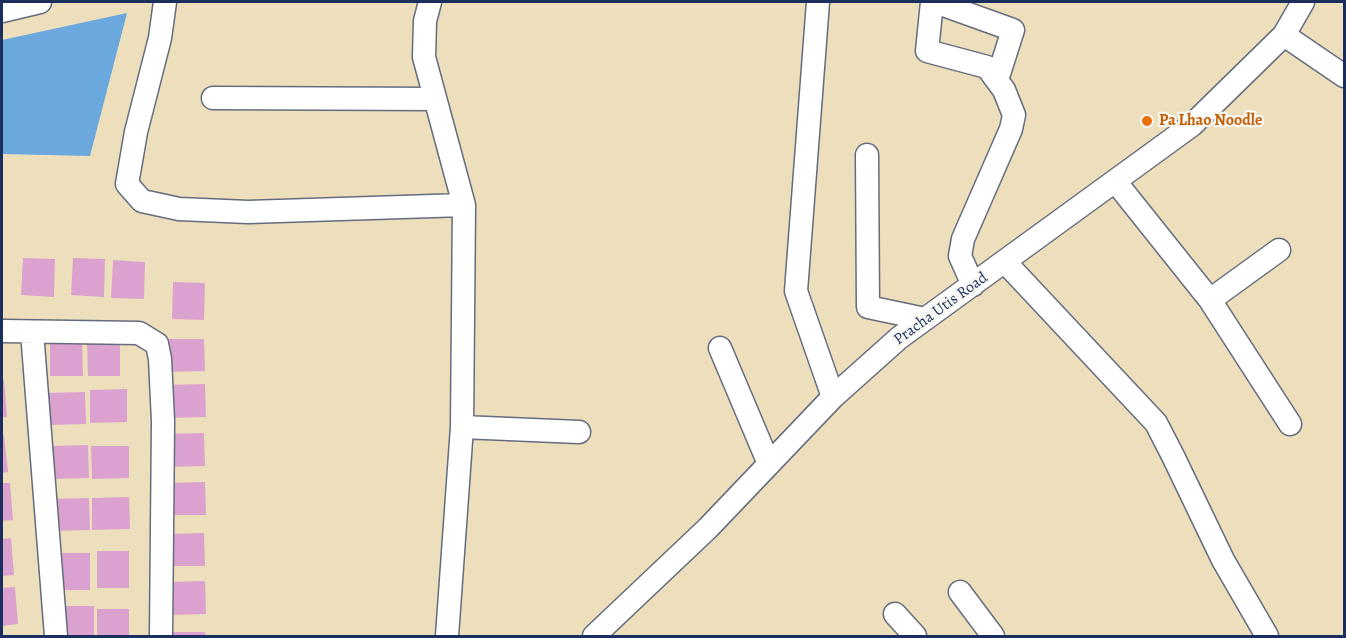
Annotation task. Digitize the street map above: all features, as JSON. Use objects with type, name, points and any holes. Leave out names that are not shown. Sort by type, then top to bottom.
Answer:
[{"type":"street","points":[[2,11],[40,2]]},
{"type":"street","points":[[165,2],[160,38],[136,132],[128,184],[142,201],[178,209],[248,212],[464,205]]},
{"type":"street","points":[[430,2],[425,21],[424,57],[464,205],[462,427],[447,636]]},
{"type":"street","points":[[818,2],[796,291],[833,397]]},
{"type":"street","points":[[973,285],[960,256],[963,239],[1011,129],[1014,115],[1004,90],[987,67],[927,51],[933,2],[1012,30],[997,80]]},
{"type":"street","name":"Pracha Utis Road","points":[[594,636],[708,528],[833,397],[898,338],[1192,125],[1284,35],[1302,2]]},
{"type":"street","points":[[1284,35],[1344,76]]},
{"type":"street","points":[[213,98],[435,99]]},
{"type":"street","points":[[867,154],[868,308],[925,320]]},
{"type":"street","points":[[1116,181],[1210,300],[1290,424]]},
{"type":"street","points":[[1210,300],[1279,250]]},
{"type":"street","points":[[1005,262],[1155,423],[1223,560],[1267,636]]},
{"type":"street","points":[[2,331],[139,333],[157,344],[164,421],[161,636]]},
{"type":"street","points":[[32,332],[56,636]]},
{"type":"street","points":[[720,348],[769,464]]},
{"type":"street","points":[[462,427],[579,432]]},
{"type":"street","points":[[960,592],[993,636]]},
{"type":"street","points":[[895,614],[915,636]]},
{"type":"water","points":[[127,13],[90,156],[2,154],[2,40]]},
{"type":"building","points":[[23,258],[55,259],[54,297],[21,295]]},
{"type":"building","points":[[73,258],[105,259],[104,297],[71,295]]},
{"type":"building","points":[[113,260],[145,262],[144,299],[111,298]]},
{"type":"building","points":[[173,282],[205,283],[204,320],[172,319]]},
{"type":"building","points":[[50,339],[82,339],[83,376],[50,376]]},
{"type":"building","points":[[87,339],[120,339],[120,376],[88,376]]},
{"type":"building","points":[[167,339],[204,339],[205,371],[167,372]]},
{"type":"building","points":[[4,379],[7,417],[2,417],[2,380]]},
{"type":"building","points":[[205,384],[206,417],[169,418],[168,385]]},
{"type":"building","points":[[127,389],[127,422],[90,423],[90,390]]},
{"type":"building","points":[[85,392],[86,424],[49,425],[48,393]]},
{"type":"building","points":[[204,433],[205,466],[168,467],[167,434]]},
{"type":"building","points":[[2,435],[4,435],[8,472],[2,473]]},
{"type":"building","points":[[88,445],[89,478],[52,479],[51,446]]},
{"type":"building","points":[[91,446],[129,446],[129,478],[92,479]]},
{"type":"building","points":[[205,482],[206,515],[169,515],[168,483]]},
{"type":"building","points":[[2,483],[10,483],[13,520],[2,521]]},
{"type":"building","points":[[129,497],[130,529],[92,530],[92,498]]},
{"type":"building","points":[[89,498],[90,530],[53,531],[52,499]]},
{"type":"building","points":[[204,533],[205,566],[167,566],[167,534]]},
{"type":"building","points":[[11,538],[14,575],[2,576],[2,539]]},
{"type":"building","points":[[97,551],[129,551],[129,588],[97,588]]},
{"type":"building","points":[[57,553],[90,553],[90,590],[58,590]]},
{"type":"building","points":[[205,581],[206,614],[169,615],[168,582]]},
{"type":"building","points":[[15,587],[18,624],[2,626],[2,588]]},
{"type":"building","points":[[61,606],[94,606],[94,636],[62,636]]},
{"type":"building","points":[[97,609],[129,609],[129,636],[97,636]]},
{"type":"building","points":[[168,632],[205,632],[206,636],[168,636]]},
{"type":"place","name":"Pa Lhao Noodle","points":[[1147,121]]}]
